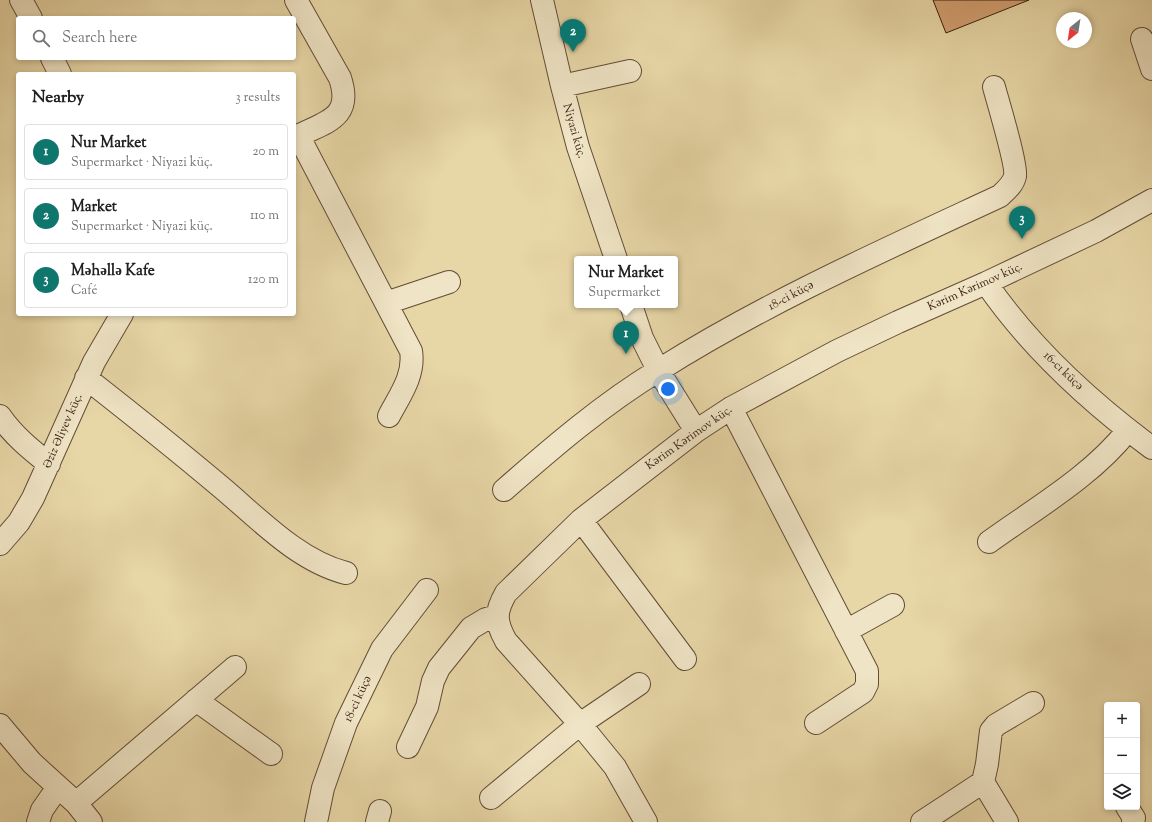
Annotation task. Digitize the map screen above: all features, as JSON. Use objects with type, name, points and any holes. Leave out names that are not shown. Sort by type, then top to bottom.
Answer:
[{"type":"street","points":[[21,0],[30,16]]},
{"type":"street","points":[[296,0],[340,78],[345,92],[340,112],[328,122],[296,136],[411,351],[413,361],[411,373],[389,416]]},
{"type":"street","name":"Niyazi küç.","points":[[542,0],[578,147],[615,256]]},
{"type":"street","points":[[1142,39],[1152,69]]},
{"type":"street","points":[[53,60],[59,72]]},
{"type":"street","points":[[562,86],[630,71]]},
{"type":"street","name":"18-ci küçə","points":[[504,490],[550,450],[609,404],[658,370],[722,332],[824,279],[1000,196],[1009,188],[1015,175],[1013,160],[994,87]]},
{"type":"street","name":"Kərim Kərimov küç.","points":[[497,616],[500,603],[506,593],[581,520],[696,430],[731,408],[837,351],[1096,231],[1152,200]]},
{"type":"street","points":[[386,303],[449,282]]},
{"type":"street","name":"16-cı küçə","points":[[986,283],[1002,306],[1059,370],[1128,430],[1152,448]]},
{"type":"street","points":[[632,308],[642,338],[658,370],[696,430]]},
{"type":"street","name":"Əziz Əliyev küç.","points":[[0,544],[19,522],[33,498],[86,378],[121,316]]},
{"type":"street","points":[[86,378],[134,415],[298,551],[329,569],[346,573]]},
{"type":"street","points":[[731,408],[866,671],[867,684],[863,692],[816,723]]},
{"type":"street","points":[[0,416],[7,426],[27,447],[49,464]]},
{"type":"street","points":[[989,542],[1092,468],[1113,449],[1128,430]]},
{"type":"street","points":[[581,520],[685,659]]},
{"type":"street","name":"18-ci küçə","points":[[316,822],[323,788],[346,723],[382,649],[427,590]]},
{"type":"street","points":[[846,631],[893,605]]},
{"type":"street","points":[[408,747],[427,707],[433,681],[439,668],[471,628],[486,619],[497,616],[499,628],[506,641],[580,724],[615,767],[646,822]]},
{"type":"street","points":[[76,803],[235,667]]},
{"type":"street","points":[[490,798],[580,724],[639,684]]},
{"type":"street","points":[[196,700],[271,754]]},
{"type":"street","points":[[1007,822],[983,782],[987,764],[990,732],[996,726],[1033,703]]},
{"type":"street","points":[[0,726],[32,763],[76,803],[91,822]]},
{"type":"street","points":[[922,822],[983,782]]},
{"type":"street","points":[[38,822],[42,810],[58,787]]},
{"type":"street","points":[[1129,810],[1134,818],[1132,822]]},
{"type":"building","points":[[933,0],[1029,0],[946,33]]},
{"type":"place","name":"Market","points":[[573,52]]},
{"type":"place","name":"Məhəllə Kafe","points":[[1022,239]]},
{"type":"place","name":"Nur Market","points":[[626,354]]}]
